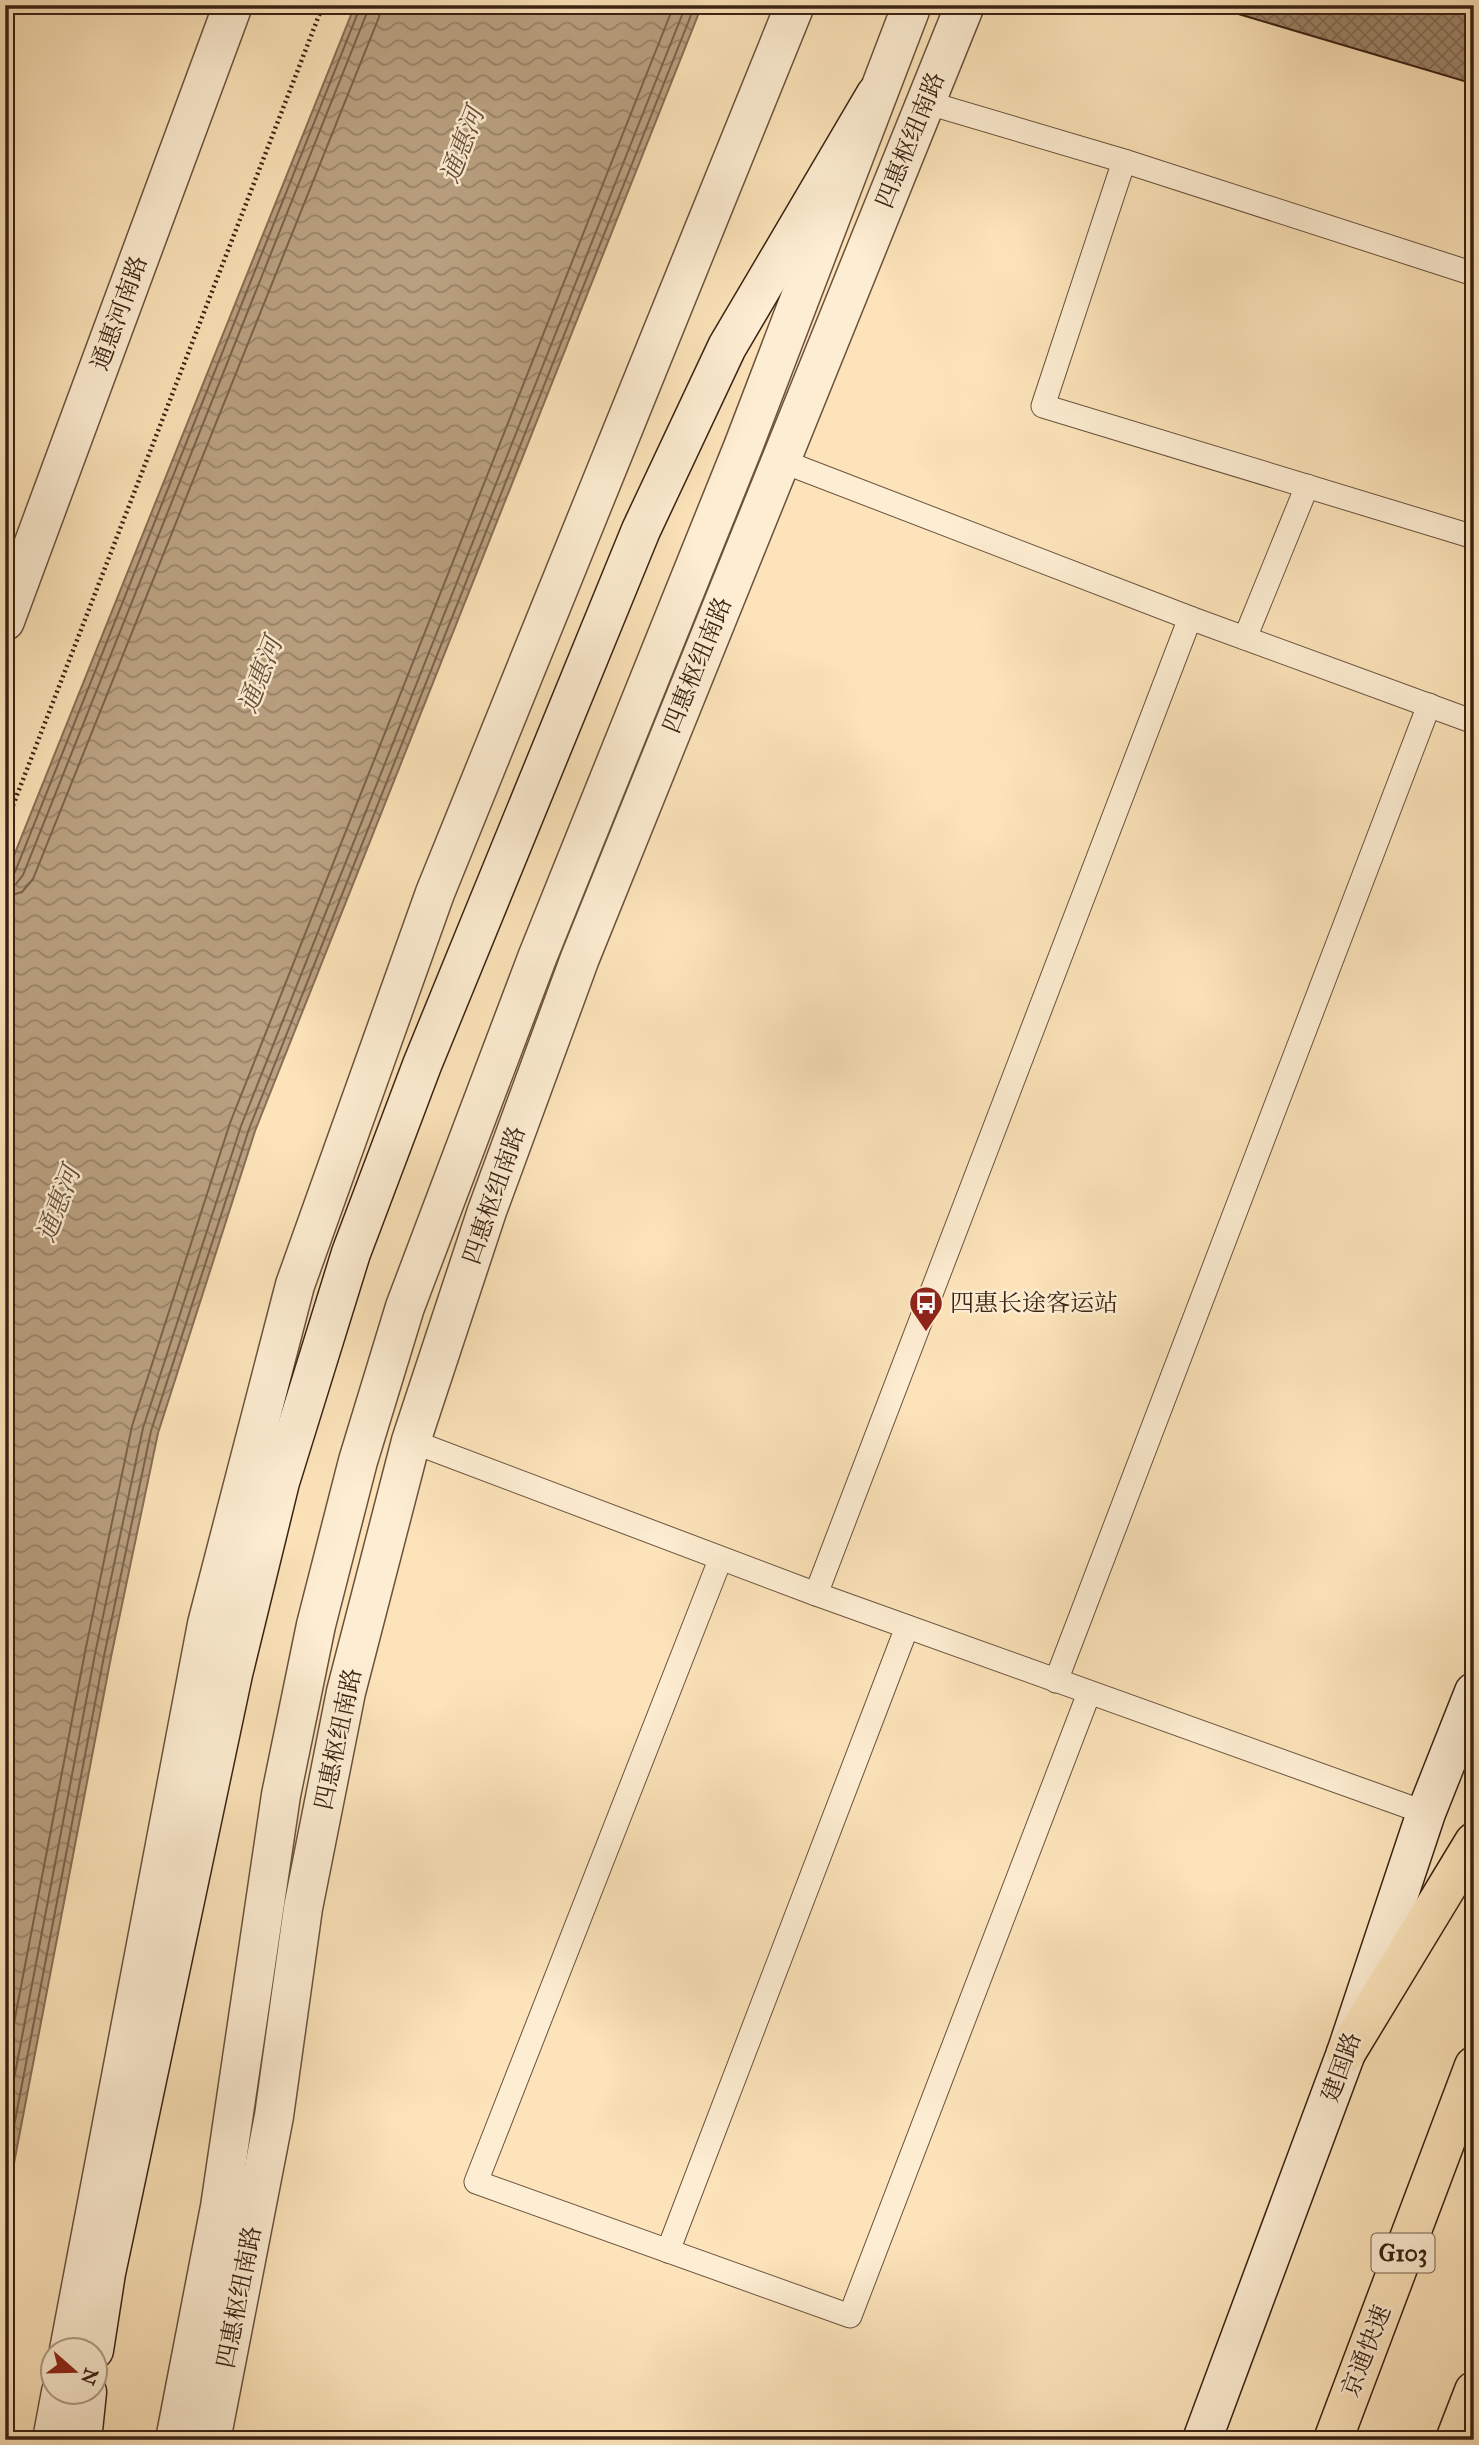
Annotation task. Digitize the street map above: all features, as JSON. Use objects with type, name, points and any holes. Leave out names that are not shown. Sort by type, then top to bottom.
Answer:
[{"type":"highway","points":[[1346,2053],[1474,1842]]},
{"type":"highway","name":"京通快速","points":[[1333,2440],[1474,2066]]},
{"type":"highway","points":[[1455,2440],[1474,2392]]},
{"type":"street","name":"通惠河南路","points":[[5,621],[233,5]]},
{"type":"street","points":[[72,2336],[207,1624],[295,1285],[435,893],[796,5]]},
{"type":"street","name":"四惠枢纽南路","points":[[175,2440],[220,2207],[281,1795],[316,1625],[370,1423],[405,1307],[459,1157],[743,447],[912,5]]},
{"type":"street","name":"四惠枢纽南路","points":[[211,2440],[274,2116],[303,1908],[344,1706],[411,1441],[487,1211],[580,958],[965,5]]},
{"type":"street","points":[[96,2336],[106,2273],[233,1674],[280,1482],[351,1252],[422,1065],[642,530],[727,347],[876,94]]},
{"type":"street","name":"建国路","points":[[1202,2440],[1346,2053],[1426,1813],[1474,1692]]},
{"type":"street","points":[[52,2440],[58,2406]]},
{"type":"street","points":[[82,2440],[86,2406]]},
{"type":"lane","points":[[925,102],[1124,162],[1474,274]]},
{"type":"lane","points":[[1124,162],[1043,406],[1474,537]]},
{"type":"lane","points":[[779,460],[1190,618],[1474,722]]},
{"type":"lane","points":[[1245,638],[1307,486]]},
{"type":"lane","points":[[816,1594],[1190,618]]},
{"type":"lane","points":[[1056,1681],[1429,705]]},
{"type":"lane","points":[[411,1441],[720,1560],[1426,1813]]},
{"type":"lane","points":[[720,1560],[476,2182],[850,2316],[1089,1693]]},
{"type":"lane","points":[[668,2251],[907,1628]]},
{"type":"path","points":[[5,826],[323,5]]},
{"type":"water","name":"通惠河","points":[[355,5],[702,5],[255,1131],[158,1433],[111,1657],[5,2210],[5,878]]},
{"type":"building","points":[[1208,5],[1474,5],[1474,84]]},
{"type":"place","name":"四惠长途客运站","points":[[926,1333]]}]
